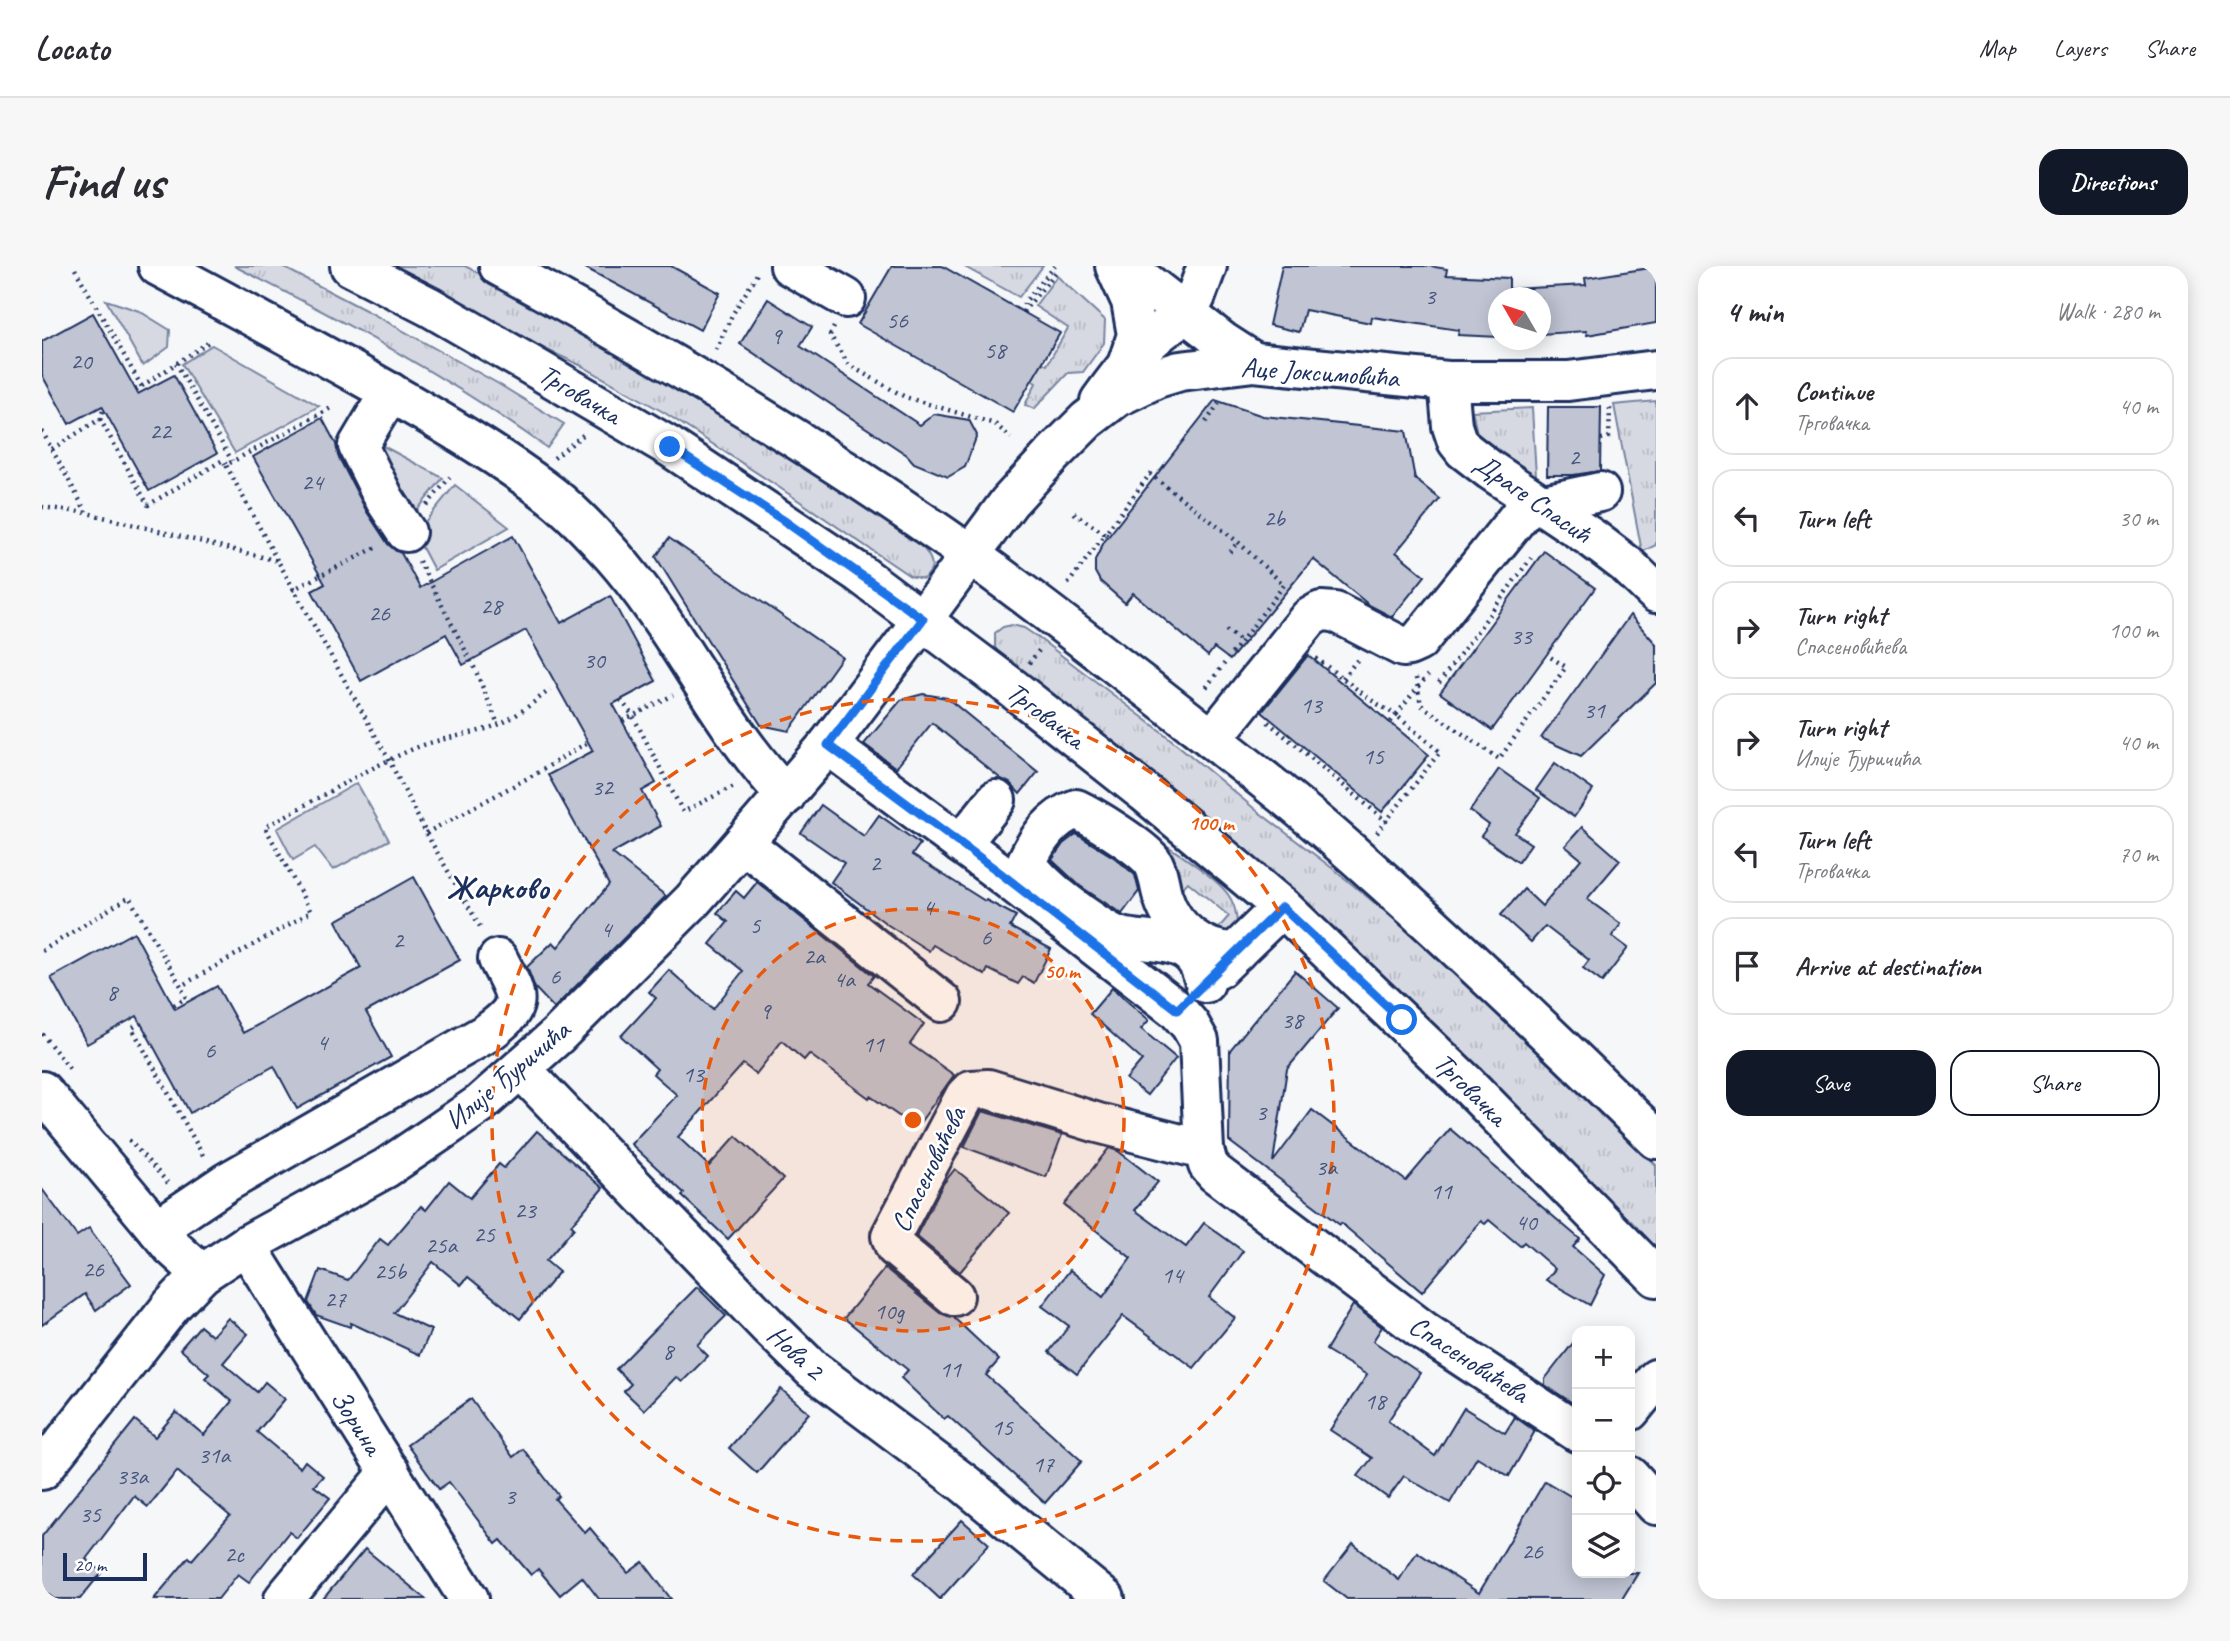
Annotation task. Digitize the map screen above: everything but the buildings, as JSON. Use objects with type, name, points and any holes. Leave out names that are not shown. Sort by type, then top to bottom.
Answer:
[{"type":"street","points":[[158,266],[390,392],[480,446],[569,511],[631,577],[763,771],[786,795]]},
{"type":"street","name":"Трговачка","points":[[350,266],[429,307],[670,447],[805,535],[923,619],[1144,792],[1282,907],[1458,1076],[1656,1277]]},
{"type":"street","points":[[499,266],[629,338],[825,457],[970,555],[1212,739],[1344,846],[1457,948],[1656,1139]]},
{"type":"street","points":[[790,266],[846,298]]},
{"type":"street","points":[[1115,266],[1131,301],[1137,335],[1134,373]]},
{"type":"street","points":[[1125,266],[1223,342],[1254,362]]},
{"type":"street","points":[[1134,373],[1173,345],[1184,327],[1187,313],[1207,266]]},
{"type":"street","name":"Аце Јоксимовића","points":[[923,619],[1009,502],[1087,420],[1116,397],[1134,373],[1180,371],[1254,362],[1448,381],[1567,381],[1656,370]]},
{"type":"street","name":"Драге Спасић","points":[[1448,381],[1451,426],[1457,441],[1471,456],[1593,539],[1627,565],[1656,593]]},
{"type":"street","points":[[390,392],[358,446],[385,500],[406,532]]},
{"type":"street","points":[[1422,657],[1418,642],[1536,502],[1600,492]]},
{"type":"street","points":[[1212,739],[1309,618],[1321,611],[1335,612],[1422,657]]},
{"type":"street","name":"Илије Ђуричића","points":[[42,1471],[172,1305],[202,1274],[246,1245],[386,1168],[480,1104],[631,964],[692,901],[786,795],[828,745],[923,619]]},
{"type":"street","name":"Спасеновићева","points":[[828,745],[1177,1010],[1199,1041],[1204,1150],[1208,1165],[1215,1173],[1425,1332],[1572,1429]]},
{"type":"street","points":[[961,844],[996,800]]},
{"type":"street","points":[[1205,983],[1196,960],[1184,950],[1169,944],[1117,936],[1086,917],[1037,877],[1027,861],[1049,826],[1062,814],[1076,809],[1102,823],[1152,861],[1164,900],[1175,922],[1189,935],[1213,950],[1236,953]]},
{"type":"street","points":[[743,844],[942,1002]]},
{"type":"street","points":[[1177,1010],[1282,907]]},
{"type":"street","points":[[157,1229],[227,1182],[487,1033],[505,1020],[515,1006],[515,993],[498,959]]},
{"type":"street","name":"Нова 2","points":[[520,1069],[769,1328],[812,1369],[965,1483],[1105,1599]]},
{"type":"street","name":"Спасеновићева","points":[[954,1296],[895,1247],[891,1236],[958,1107],[971,1090],[988,1089],[1098,1123],[1204,1150]]},
{"type":"street","points":[[42,1091],[172,1247],[202,1274]]},
{"type":"street","name":"Зорина","points":[[246,1245],[469,1599]]},
{"type":"street","points":[[1635,1405],[1656,1378]]},
{"type":"street","points":[[284,1599],[390,1472]]},
{"type":"street","points":[[1635,1482],[1656,1505]]},
{"type":"path","points":[[716,350],[732,314],[755,278],[759,266]]},
{"type":"path","points":[[75,269],[139,389],[212,340]]},
{"type":"path","points":[[1056,269],[1023,312],[1024,303],[1056,269]]},
{"type":"path","points":[[846,298],[831,335],[849,365],[905,397],[995,424],[1011,438]]},
{"type":"path","points":[[176,363],[232,461]]},
{"type":"path","points":[[1206,422],[1226,393]]},
{"type":"path","points":[[1601,439],[1609,437],[1610,406]]},
{"type":"path","points":[[52,449],[100,419],[104,408]]},
{"type":"path","points":[[226,465],[331,408]]},
{"type":"path","points":[[100,419],[148,505],[223,460],[498,959]]},
{"type":"path","points":[[531,481],[562,450],[589,430]]},
{"type":"path","points":[[42,431],[87,513]]},
{"type":"path","points":[[1068,584],[1150,474],[1238,542],[1284,585],[1205,689]]},
{"type":"path","points":[[42,507],[87,513],[278,561]]},
{"type":"path","points":[[1074,513],[1107,535]]},
{"type":"path","points":[[406,532],[424,573],[475,669],[498,724]]},
{"type":"path","points":[[1230,552],[1238,542]]},
{"type":"path","points":[[1439,683],[1481,631],[1534,555]]},
{"type":"path","points":[[1468,625],[1481,631]]},
{"type":"path","points":[[1226,630],[1241,641]]},
{"type":"path","points":[[1310,654],[1371,700],[1396,715],[1440,752],[1370,842]]},
{"type":"path","points":[[1422,657],[1418,688],[1421,705],[1499,759],[1566,667],[1547,655]]},
{"type":"path","points":[[1390,723],[1418,688],[1422,657]]},
{"type":"path","points":[[623,722],[681,691],[698,676]]},
{"type":"path","points":[[181,986],[310,912],[265,827],[389,760],[435,740],[467,734],[505,722],[550,690]]},
{"type":"path","points":[[621,700],[633,716],[683,812],[742,782]]},
{"type":"path","points":[[1261,716],[1387,822]]},
{"type":"path","points":[[426,832],[479,806],[588,742]]},
{"type":"path","points":[[42,951],[129,897],[187,998],[174,1005]]},
{"type":"path","points":[[141,1023],[132,1028],[218,1183],[227,1182]]},
{"type":"path","points":[[42,1034],[78,1079]]},
{"type":"path","points":[[127,1137],[175,1190]]},
{"type":"green space","points":[[234,266],[281,266],[497,383],[564,424],[547,448],[433,373],[315,307]]},
{"type":"green space","points":[[382,266],[465,266],[566,319],[653,369],[890,521],[922,547],[932,564],[930,572],[923,579],[910,576],[665,413],[582,366],[502,329]]},
{"type":"green space","points":[[963,266],[1043,266],[1019,297]]},
{"type":"green space","points":[[1057,276],[1105,320],[1104,343],[1083,372],[1068,373],[1034,409],[1025,405],[1036,383],[1025,376],[1035,359],[1047,365],[1068,328],[1035,306]]},
{"type":"green space","points":[[106,300],[139,311],[170,330],[169,347],[143,366]]},
{"type":"green space","points":[[212,345],[319,406],[235,453],[182,364]]},
{"type":"green space","points":[[1656,401],[1656,545],[1642,552],[1614,405]]},
{"type":"green space","points":[[1532,408],[1536,476],[1523,473],[1477,433],[1472,411]]},
{"type":"green space","points":[[370,439],[443,478],[406,524]]},
{"type":"green space","points":[[455,485],[509,527],[434,570],[415,534]]},
{"type":"green space","points":[[1012,625],[1024,628],[1036,636],[1162,732],[1256,810],[1336,871],[1459,974],[1579,1085],[1656,1165],[1656,1253],[1460,1051],[1363,958],[1001,658],[995,647],[995,633]]},
{"type":"green space","points":[[357,783],[389,840],[333,870],[315,847],[293,860],[277,829]]},
{"type":"green space","points":[[1163,843],[1224,889],[1235,909],[1237,934],[1215,932],[1229,916],[1188,882],[1174,897],[1154,850]]},
{"type":"district","name":"Жарково","points":[[498,887]]},
{"type":"route","points":[[670,447],[783,520],[923,619],[828,745],[995,869],[1177,1010],[1282,907],[1402,1020]]}]
